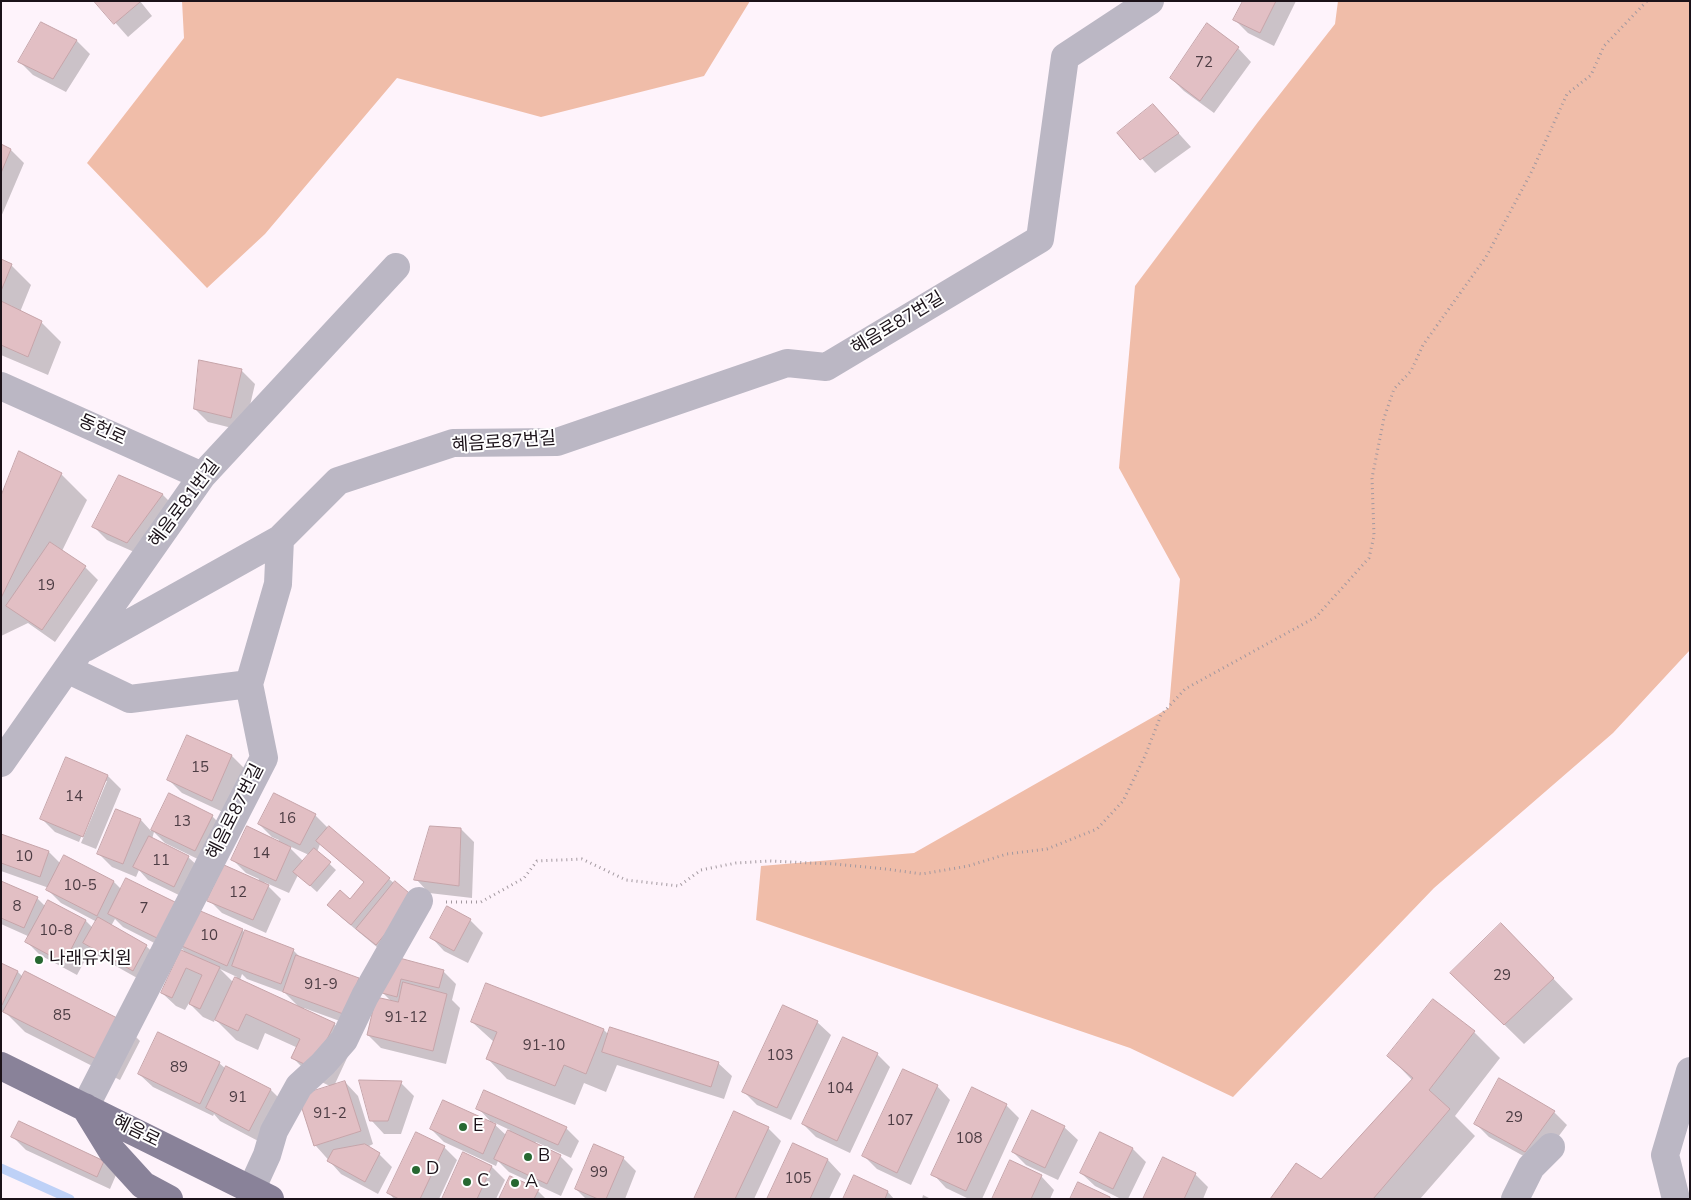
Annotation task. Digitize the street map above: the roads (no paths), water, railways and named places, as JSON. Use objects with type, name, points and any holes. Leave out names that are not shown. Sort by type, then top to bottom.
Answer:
[{"type":"main road","name":"혜음로","points":[[1,1066],[260,1194]]},
{"type":"main road","points":[[85,1107],[112,1151],[143,1185],[170,1199]]},
{"type":"street","name":"혜음로87번길","points":[[85,1107],[264,758],[248,684],[278,584],[280,539],[338,480],[453,443],[557,442],[787,362],[826,367],[1040,238],[1065,57],[1150,1]]},
{"type":"street","name":"혜음로81번길","points":[[1,763],[202,476],[396,268]]},
{"type":"street","name":"동헌로","points":[[1,386],[202,476]]},
{"type":"street","points":[[248,684],[130,699],[73,660],[280,539]]},
{"type":"street","points":[[260,1194],[267,1155],[274,1131],[299,1086],[323,1064],[344,1040],[365,996],[419,901]]},
{"type":"street","points":[[1676,1199],[1665,1155],[1690,1070]]},
{"type":"street","points":[[1515,1199],[1530,1166],[1551,1147]]},
{"type":"waterway","points":[[1,1168],[70,1199]]},
{"type":"place","name":"나래유치원","points":[[39,960]]},
{"type":"place","name":"E","points":[[463,1127]]},
{"type":"place","name":"B","points":[[528,1157]]},
{"type":"place","name":"D","points":[[416,1170]]},
{"type":"place","name":"C","points":[[467,1182]]},
{"type":"place","name":"A","points":[[515,1183]]}]
